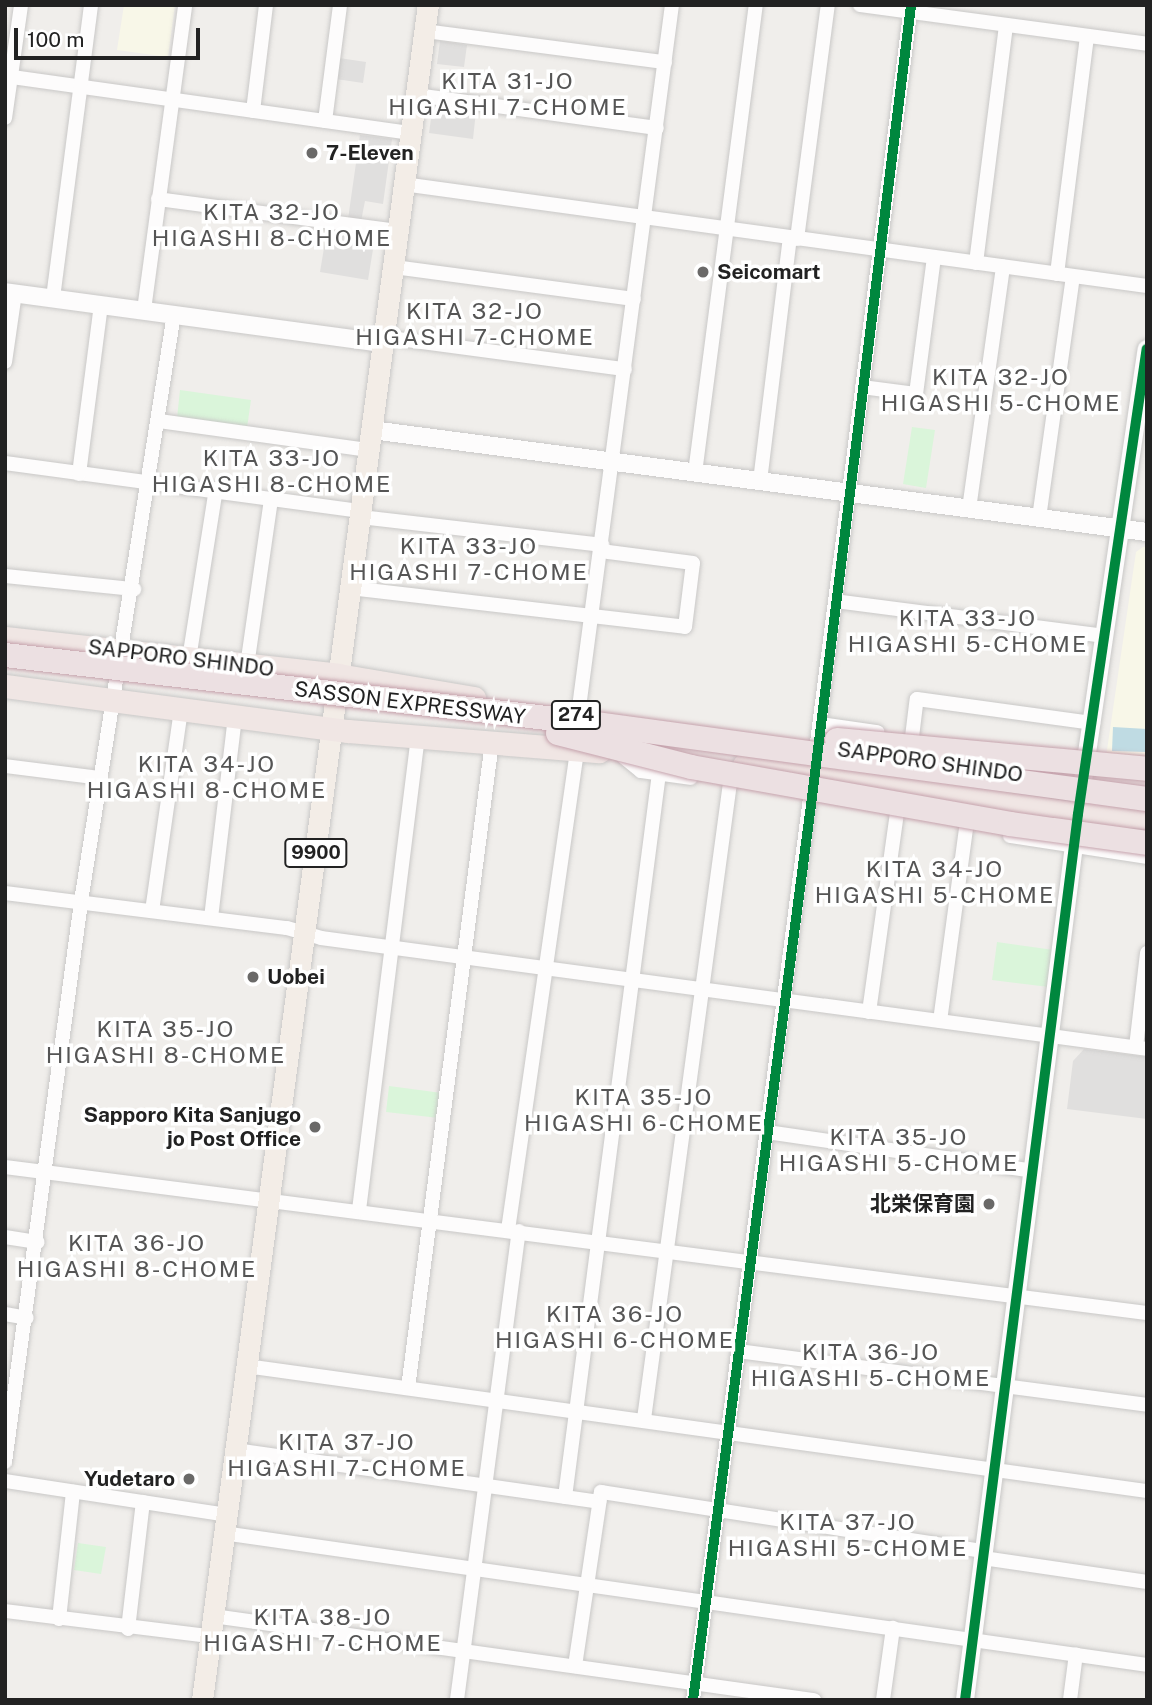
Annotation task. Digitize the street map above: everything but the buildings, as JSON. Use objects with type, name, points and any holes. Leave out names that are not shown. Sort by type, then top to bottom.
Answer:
[{"type":"highway","name":"SAPPORO SHINDO","points":[[5,638],[338,675],[578,715],[818,735],[1043,777],[1147,792]]},
{"type":"highway","name":"SASSON EXPRESSWAY","points":[[5,655],[581,722],[1147,799]]},
{"type":"highway","name":"SASSON EXPRESSWAY","points":[[5,672],[558,733],[1147,815]]},
{"type":"highway","name":"SAPPORO SHINDO","points":[[5,686],[332,729],[715,760],[812,785],[859,783],[1078,814],[1147,815]]},
{"type":"highway","points":[[486,713],[666,721],[1016,760],[1147,769]]},
{"type":"highway","points":[[558,733],[691,768],[1010,824],[1147,843]]},
{"type":"main road","name":"9900","points":[[202,1700],[428,5]]},
{"type":"street","points":[[5,118],[8,76],[21,5]]},
{"type":"street","points":[[53,298],[91,5]]},
{"type":"street","points":[[144,310],[185,5]]},
{"type":"street","points":[[253,111],[266,5]]},
{"type":"street","points":[[325,121],[340,5]]},
{"type":"street","points":[[578,715],[672,5]]},
{"type":"street","points":[[695,473],[756,5]]},
{"type":"street","points":[[760,481],[828,5]]},
{"type":"street","points":[[860,5],[910,9],[1147,44]]},
{"type":"street","points":[[693,1700],[910,9]]},
{"type":"street","points":[[976,263],[1006,25]]},
{"type":"street","points":[[425,31],[665,62]]},
{"type":"street","points":[[1057,274],[1087,36]]},
{"type":"street","points":[[8,76],[411,133]]},
{"type":"street","points":[[416,95],[657,128]]},
{"type":"street","points":[[403,184],[1147,286]]},
{"type":"street","points":[[158,199],[398,231]]},
{"type":"street","points":[[862,387],[916,394],[934,257]]},
{"type":"street","points":[[969,509],[1003,266]]},
{"type":"street","points":[[394,267],[634,299]]},
{"type":"street","points":[[1039,518],[1073,276]]},
{"type":"street","points":[[5,362],[10,293],[625,369]]},
{"type":"street","points":[[79,474],[101,306]]},
{"type":"street","points":[[5,1462],[10,1395],[27,1318],[81,902],[112,700],[134,589],[174,314]]},
{"type":"street","points":[[965,1700],[1052,1036],[1078,814],[1085,784],[1147,349]]},
{"type":"street","points":[[159,421],[612,462],[1147,533]]},
{"type":"street","points":[[5,463],[216,489],[361,514],[693,563],[685,627],[350,588]]},
{"type":"street","points":[[189,659],[216,489]]},
{"type":"street","points":[[247,666],[271,499]]},
{"type":"street","points":[[5,576],[134,589]]},
{"type":"street","points":[[835,601],[1104,636]]},
{"type":"street","points":[[912,737],[917,699],[1093,723]]},
{"type":"street","points":[[152,911],[181,709]]},
{"type":"street","points":[[211,918],[234,716]]},
{"type":"street","points":[[818,735],[912,737],[1026,753],[1043,777]]},
{"type":"street","points":[[359,1210],[418,736]]},
{"type":"street","points":[[408,1388],[492,742]]},
{"type":"street","points":[[457,1700],[546,968],[578,749]]},
{"type":"street","points":[[617,752],[641,771],[730,783],[812,785]]},
{"type":"street","points":[[5,766],[100,778]]},
{"type":"street","points":[[565,1497],[659,773]]},
{"type":"street","points":[[645,1419],[730,783]]},
{"type":"street","points":[[859,783],[897,814],[1074,847],[1147,857]]},
{"type":"street","points":[[869,1012],[897,814]]},
{"type":"street","points":[[940,1021],[966,828]]},
{"type":"street","points":[[5,893],[211,918],[464,958],[1142,1048],[1147,953]]},
{"type":"street","points":[[767,1132],[1034,1171]]},
{"type":"street","points":[[5,1167],[430,1219],[1147,1313]]},
{"type":"street","points":[[5,1237],[37,1242]]},
{"type":"street","points":[[5,1314],[27,1318]]},
{"type":"street","points":[[738,1351],[1147,1405]]},
{"type":"street","points":[[246,1366],[728,1430],[1147,1491]]},
{"type":"street","points":[[235,1450],[599,1502]]},
{"type":"street","points":[[5,1481],[143,1502],[225,1524],[473,1567],[1147,1665]]},
{"type":"street","points":[[58,1619],[74,1492]]},
{"type":"street","points":[[575,1666],[601,1492],[1147,1582]]},
{"type":"street","points":[[128,1629],[143,1502]]},
{"type":"street","points":[[5,1611],[128,1629],[211,1626],[463,1651],[814,1700]]},
{"type":"street","points":[[883,1700],[893,1628]]},
{"type":"street","points":[[1070,1700],[1076,1654]]},
{"type":"shaded area","points":[[124,5],[175,5],[168,57],[117,50]]},
{"type":"shaded area","points":[[440,41],[467,45],[464,67],[437,64]]},
{"type":"shaded area","points":[[339,58],[366,62],[363,83],[336,79]]},
{"type":"shaded area","points":[[433,104],[476,111],[473,139],[429,133]]},
{"type":"shaded area","points":[[360,135],[392,139],[383,204],[365,201],[361,221],[348,219]]},
{"type":"shaded area","points":[[327,230],[375,237],[368,280],[320,272]]},
{"type":"shaded area","points":[[1147,547],[1147,760],[1106,757],[1136,552]]},
{"type":"shaded area","points":[[1084,1049],[1147,1057],[1147,1119],[1067,1109],[1073,1061]]},
{"type":"green space","points":[[180,390],[251,400],[247,428],[177,418]]},
{"type":"green space","points":[[912,427],[935,430],[926,488],[903,484]]},
{"type":"green space","points":[[997,942],[1054,950],[1049,987],[992,980]]},
{"type":"green space","points":[[389,1086],[442,1093],[439,1118],[386,1112]]},
{"type":"green space","points":[[78,1543],[106,1547],[101,1574],[74,1570]]},
{"type":"water","points":[[1113,727],[1147,729],[1147,752],[1112,751]]},
{"type":"cycle path","points":[[693,1700],[810,813],[911,5]]},
{"type":"cycle path","points":[[965,1700],[1078,814],[1147,349]]},
{"type":"place","name":"7-Eleven","points":[[312,153]]},
{"type":"place","name":"Seicomart","points":[[703,272]]},
{"type":"place","name":"Uobei","points":[[253,977]]},
{"type":"place","name":"Sapporo Kita Sanjugo jo Post Office","points":[[315,1127]]},
{"type":"place","name":"北栄保育園","points":[[989,1204]]},
{"type":"place","name":"Yudetaro","points":[[189,1479]]},
{"type":"district","name":"KITA 31-JO HIGASHI 7-CHOME","points":[[508,94]]},
{"type":"district","name":"KITA 32-JO HIGASHI 8-CHOME","points":[[272,225]]},
{"type":"district","name":"KITA 32-JO HIGASHI 7-CHOME","points":[[475,324]]},
{"type":"district","name":"KITA 32-JO HIGASHI 5-CHOME","points":[[1001,390]]},
{"type":"district","name":"KITA 33-JO HIGASHI 8-CHOME","points":[[272,471]]},
{"type":"district","name":"KITA 33-JO HIGASHI 7-CHOME","points":[[469,559]]},
{"type":"district","name":"KITA 33-JO HIGASHI 5-CHOME","points":[[968,631]]},
{"type":"district","name":"KITA 34-JO HIGASHI 8-CHOME","points":[[207,777]]},
{"type":"district","name":"KITA 34-JO HIGASHI 5-CHOME","points":[[935,882]]},
{"type":"district","name":"KITA 35-JO HIGASHI 8-CHOME","points":[[166,1042]]},
{"type":"district","name":"KITA 35-JO HIGASHI 6-CHOME","points":[[644,1110]]},
{"type":"district","name":"KITA 35-JO HIGASHI 5-CHOME","points":[[899,1150]]},
{"type":"district","name":"KITA 36-JO HIGASHI 8-CHOME","points":[[137,1256]]},
{"type":"district","name":"KITA 36-JO HIGASHI 6-CHOME","points":[[615,1327]]},
{"type":"district","name":"KITA 36-JO HIGASHI 5-CHOME","points":[[871,1365]]},
{"type":"district","name":"KITA 37-JO HIGASHI 7-CHOME","points":[[347,1455]]},
{"type":"district","name":"KITA 37-JO HIGASHI 5-CHOME","points":[[848,1535]]},
{"type":"district","name":"KITA 38-JO HIGASHI 7-CHOME","points":[[323,1630]]}]
